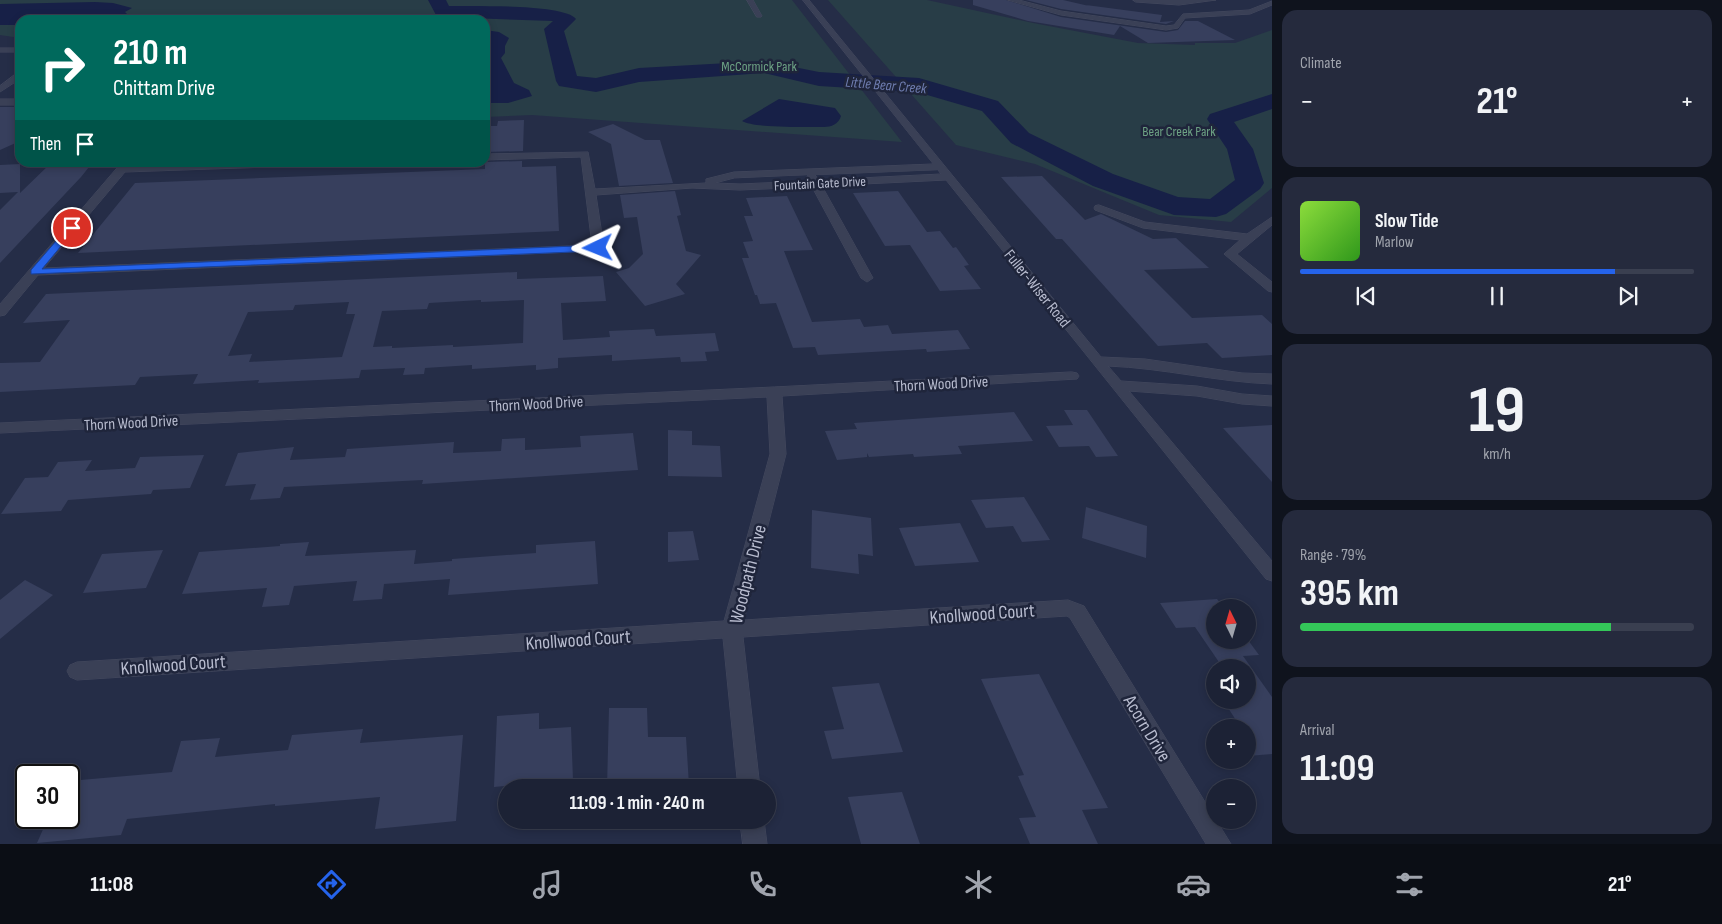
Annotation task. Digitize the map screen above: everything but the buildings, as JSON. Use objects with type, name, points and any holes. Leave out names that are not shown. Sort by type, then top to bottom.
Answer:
[{"type":"street","points":[[750,0],[759,16]]},
{"type":"street","name":"Fuller-Wiser Road","points":[[806,0],[1117,386],[1272,574]]},
{"type":"street","points":[[1011,0],[1060,13],[1166,28],[1176,26],[1183,16],[1250,12],[1272,3]]},
{"type":"street","points":[[1136,0],[1185,2],[1212,0]]},
{"type":"street","points":[[1185,2],[1210,14]]},
{"type":"street","points":[[1195,2],[1219,14]]},
{"type":"street","points":[[0,50],[15,50]]},
{"type":"street","points":[[0,90],[15,79]]},
{"type":"street","points":[[0,102],[15,102]]},
{"type":"street","points":[[34,272],[598,248],[585,154],[490,157]]},
{"type":"street","points":[[0,312],[124,167]]},
{"type":"street","points":[[809,172],[867,278]]},
{"type":"street","name":"Fountain Gate Drive","points":[[692,185],[734,175],[809,172],[944,172]]},
{"type":"street","name":"Fountain Gate Drive","points":[[590,192],[692,185],[740,187],[815,184],[944,172]]},
{"type":"street","points":[[1099,208],[1143,224],[1249,238]]},
{"type":"street","points":[[1272,220],[1230,254],[1272,288]]},
{"type":"street","points":[[1097,361],[1145,363],[1242,378],[1272,378]]},
{"type":"street","name":"Thorn Wood Drive","points":[[0,428],[774,392],[1072,376]]},
{"type":"street","points":[[1117,386],[1197,391],[1242,399],[1272,401]]},
{"type":"street","name":"Woodpath Drive","points":[[748,779],[732,629],[778,454],[774,392]]},
{"type":"street","name":"Knollwood Court","points":[[77,670],[1068,608],[1077,612]]},
{"type":"street","name":"Acorn Drive","points":[[1077,612],[1219,844]]},
{"type":"street","points":[[753,829],[755,844]]},
{"type":"green space","name":"McCormick Park","points":[[0,0],[792,0],[902,142],[532,115],[490,117],[490,15],[15,15],[15,37],[0,35]]},
{"type":"green space","name":"Bear Creek Park","points":[[828,0],[927,0],[1138,43],[1195,45],[1195,43],[1235,43],[1272,30],[1272,188],[1231,222],[1159,215],[1035,164],[956,145]]},
{"type":"water","points":[[95,2],[113,3],[132,8],[125,12],[128,15],[15,15],[15,25],[0,25],[0,4]]},
{"type":"water","points":[[490,31],[499,32],[509,38],[505,46],[505,53],[501,58],[514,83],[529,90],[532,96],[508,103],[490,103]]},
{"type":"water","points":[[779,99],[835,108],[841,116],[834,125],[824,127],[768,126],[742,121]]},
{"type":"waterway","name":"Little Bear Creek","points":[[437,0],[442,11],[550,14],[567,19],[554,29],[567,81],[596,85],[639,75],[764,67],[819,79],[919,85],[990,106],[1020,138],[1103,180],[1174,206],[1216,208],[1250,183],[1240,149],[1219,119],[1272,101]]},
{"type":"route","points":[[72,228],[34,272],[598,248]]}]
